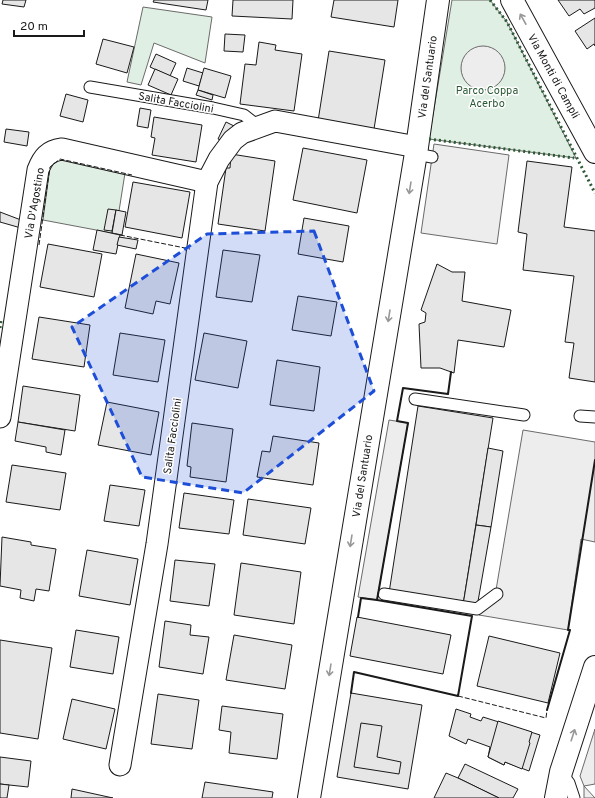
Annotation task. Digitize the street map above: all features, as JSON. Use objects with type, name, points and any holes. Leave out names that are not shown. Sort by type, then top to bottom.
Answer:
[{"type":"street","name":"Via Monti di Campli","points":[[512,0],[595,152]]},
{"type":"street","name":"Via del Santuario","points":[[308,798],[422,152],[439,4]]},
{"type":"street","name":"Salita Facciolini","points":[[120,765],[157,544],[207,182],[219,159],[233,140],[242,133],[275,121],[422,152]]},
{"type":"street","name":"Via D'Agostino","points":[[0,417],[4,367],[38,170],[42,158],[53,150],[62,149],[207,182]]},
{"type":"street","points":[[556,798],[561,772],[595,667]]},
{"type":"lane","name":"Salita Facciolini","points":[[90,87],[213,108],[244,115],[258,126]]},
{"type":"lane","points":[[416,399],[524,416]]},
{"type":"lane","points":[[580,416],[595,417]]},
{"type":"lane","points":[[384,594],[477,609],[496,594]]},
{"type":"lane","points":[[561,772],[569,783],[574,798]]},
{"type":"highlighted area","points":[[314,231],[374,391],[243,493],[142,477],[72,327],[207,234]]},
{"type":"green space","name":"Parco Coppa Acerbo","points":[[452,0],[490,0],[507,22],[576,158],[429,139]]},
{"type":"green space","points":[[143,7],[212,17],[205,63],[154,43],[141,85],[127,82]]},
{"type":"green space","points":[[60,159],[125,173],[119,211],[116,210],[112,233],[43,220],[50,167]]},
{"type":"shaded area","name":"Parco Coppa Acerbo","points":[[479,46],[487,46],[499,52],[505,64],[505,72],[499,84],[487,90],[479,90],[467,84],[461,72],[461,64],[467,52]]},
{"type":"shaded area","points":[[434,144],[509,155],[497,244],[421,233]]},
{"type":"shaded area","points":[[389,420],[408,423],[377,600],[358,597]]},
{"type":"shaded area","points":[[523,430],[595,442],[595,542],[581,539],[568,630],[479,615],[481,602],[496,590]]},
{"type":"shaded area","points":[[595,729],[595,784],[584,786],[580,776]]},
{"type":"shaded area","points":[[584,786],[595,798],[584,798]]},
{"type":"building","points":[[3,0],[26,0],[24,7],[2,4]]},
{"type":"building","points":[[154,0],[208,0],[206,10],[153,2]]},
{"type":"building","points":[[233,0],[293,0],[292,19],[232,16]]},
{"type":"building","points":[[334,0],[398,0],[394,27],[331,17]]},
{"type":"building","points":[[558,0],[595,0],[595,8],[584,14],[580,9],[569,16]]},
{"type":"building","points":[[595,18],[595,46],[594,44],[587,49],[575,31]]},
{"type":"building","points":[[225,34],[245,35],[243,52],[224,51]]},
{"type":"building","points":[[103,39],[134,47],[127,73],[96,64]]},
{"type":"building","points":[[259,42],[276,45],[275,50],[302,54],[294,111],[240,104],[245,64],[256,65]]},
{"type":"building","points":[[329,51],[385,60],[374,129],[318,121]]},
{"type":"building","points":[[156,54],[176,63],[170,76],[150,67]]},
{"type":"building","points":[[187,68],[203,73],[199,86],[183,81]]},
{"type":"building","points":[[204,68],[231,76],[225,98],[198,90]]},
{"type":"building","points":[[155,69],[178,79],[171,95],[148,85]]},
{"type":"building","points":[[198,90],[213,95],[212,100],[196,95]]},
{"type":"building","points":[[66,94],[88,100],[83,122],[60,116]]},
{"type":"building","points":[[140,108],[151,110],[148,128],[137,126]]},
{"type":"building","points":[[154,117],[202,125],[196,162],[152,155],[155,138],[151,137]]},
{"type":"building","points":[[226,122],[236,127],[228,143],[218,139]]},
{"type":"building","points":[[6,129],[29,132],[27,146],[4,142]]},
{"type":"building","points":[[303,148],[367,160],[357,213],[293,200]]},
{"type":"building","points":[[231,154],[275,161],[265,231],[218,224],[226,168],[230,168]]},
{"type":"building","points":[[527,161],[572,167],[564,227],[595,231],[595,382],[569,378],[574,343],[565,342],[574,276],[523,270],[527,234],[518,232]]},
{"type":"building","points":[[133,182],[190,192],[182,238],[125,227]]},
{"type":"building","points":[[108,209],[116,210],[112,231],[104,230]]},
{"type":"building","points":[[116,210],[126,212],[122,235],[112,233]]},
{"type":"building","points":[[0,212],[21,220],[21,228],[0,222]]},
{"type":"building","points":[[304,218],[349,226],[343,262],[298,254]]},
{"type":"building","points":[[97,230],[120,235],[116,254],[93,250]]},
{"type":"building","points":[[119,237],[138,240],[136,249],[117,245]]},
{"type":"building","points":[[48,244],[102,254],[94,297],[40,287]]},
{"type":"building","points":[[223,250],[260,255],[252,302],[216,297]]},
{"type":"building","points":[[136,254],[179,263],[170,304],[156,301],[153,314],[125,308]]},
{"type":"building","points":[[437,264],[452,272],[465,272],[462,301],[511,310],[504,347],[458,340],[454,373],[440,368],[421,368],[419,324],[425,322],[426,313],[421,310]]},
{"type":"building","points":[[298,296],[337,302],[331,336],[292,330]]},
{"type":"building","points":[[39,317],[90,325],[84,367],[32,359]]},
{"type":"building","points":[[120,333],[165,340],[158,382],[113,375]]},
{"type":"building","points":[[204,333],[247,341],[238,388],[195,380]]},
{"type":"building","points":[[277,360],[320,367],[314,411],[270,405]]},
{"type":"building","points":[[23,386],[80,395],[75,431],[18,422]]},
{"type":"building","points":[[107,402],[159,412],[151,455],[98,445]]},
{"type":"building","points":[[418,406],[493,418],[463,605],[389,593]]},
{"type":"building","points":[[18,422],[65,430],[61,455],[46,452],[46,447],[15,441]]},
{"type":"building","points":[[192,423],[233,429],[226,482],[190,477],[191,467],[187,466]]},
{"type":"building","points":[[273,436],[319,443],[313,485],[257,477],[262,451],[270,452]]},
{"type":"building","points":[[488,448],[503,451],[491,527],[476,525]]},
{"type":"building","points":[[12,465],[66,473],[60,510],[6,502]]},
{"type":"building","points":[[110,485],[145,490],[139,526],[104,521]]},
{"type":"building","points":[[184,493],[234,500],[229,534],[179,528]]},
{"type":"building","points":[[248,499],[311,508],[305,544],[243,535]]},
{"type":"building","points":[[476,525],[491,527],[477,607],[463,605]]},
{"type":"building","points":[[2,537],[31,542],[31,545],[56,549],[49,591],[36,589],[34,601],[20,598],[21,590],[0,586]]},
{"type":"building","points":[[87,550],[138,559],[130,605],[79,596]]},
{"type":"building","points":[[175,560],[215,564],[209,606],[170,601]]},
{"type":"building","points":[[241,563],[301,572],[294,624],[234,615]]},
{"type":"building","points":[[357,617],[451,635],[443,674],[350,656]]},
{"type":"building","points":[[165,621],[191,625],[190,635],[209,637],[203,674],[159,667]]},
{"type":"building","points":[[76,630],[119,637],[113,674],[70,667]]},
{"type":"building","points":[[234,635],[292,645],[285,689],[226,680]]},
{"type":"building","points":[[489,636],[560,653],[548,703],[477,686]]},
{"type":"building","points":[[0,640],[52,648],[38,739],[0,733]]},
{"type":"building","points":[[351,693],[422,705],[408,789],[337,777]]},
{"type":"building","points":[[158,694],[199,700],[192,749],[151,744]]},
{"type":"building","points":[[72,699],[115,709],[106,749],[63,739]]},
{"type":"building","points":[[222,706],[283,714],[277,759],[229,753],[231,732],[219,730]]},
{"type":"building","points":[[456,709],[471,714],[470,717],[481,721],[483,717],[540,735],[529,771],[505,762],[504,765],[488,757],[490,747],[468,739],[466,744],[449,736]]},
{"type":"building","points":[[498,721],[532,732],[522,769],[505,762],[504,765],[488,757]]},
{"type":"building","points":[[361,723],[382,726],[377,757],[401,762],[399,774],[354,767]]},
{"type":"building","points":[[0,757],[31,761],[28,787],[0,784]]},
{"type":"building","points":[[465,764],[518,789],[513,798],[499,798],[458,778]]},
{"type":"building","points":[[446,773],[458,778],[499,798],[434,798]]},
{"type":"building","points":[[205,782],[273,792],[272,798],[202,798]]},
{"type":"building","points":[[0,784],[9,785],[7,798],[0,798]]},
{"type":"building","points":[[72,789],[113,798],[71,798]]},
{"type":"hedge","points":[[490,0],[507,22],[595,193]]},
{"type":"hedge","points":[[429,139],[574,158]]},
{"type":"hedge","points":[[0,328],[1,321]]},
{"type":"fence","points":[[39,245],[50,167],[60,159],[132,175]]},
{"type":"fence","points":[[120,235],[190,249]]},
{"type":"fence","points":[[458,696],[546,718],[547,710]]},
{"type":"wall","points":[[351,693],[354,672],[458,696],[472,616],[377,600],[408,423],[397,421],[403,388],[448,394],[451,372]]},
{"type":"wall","points":[[547,710],[570,630],[568,630],[595,460]]},
{"type":"wall","points":[[358,617],[361,598],[377,600]]}]
